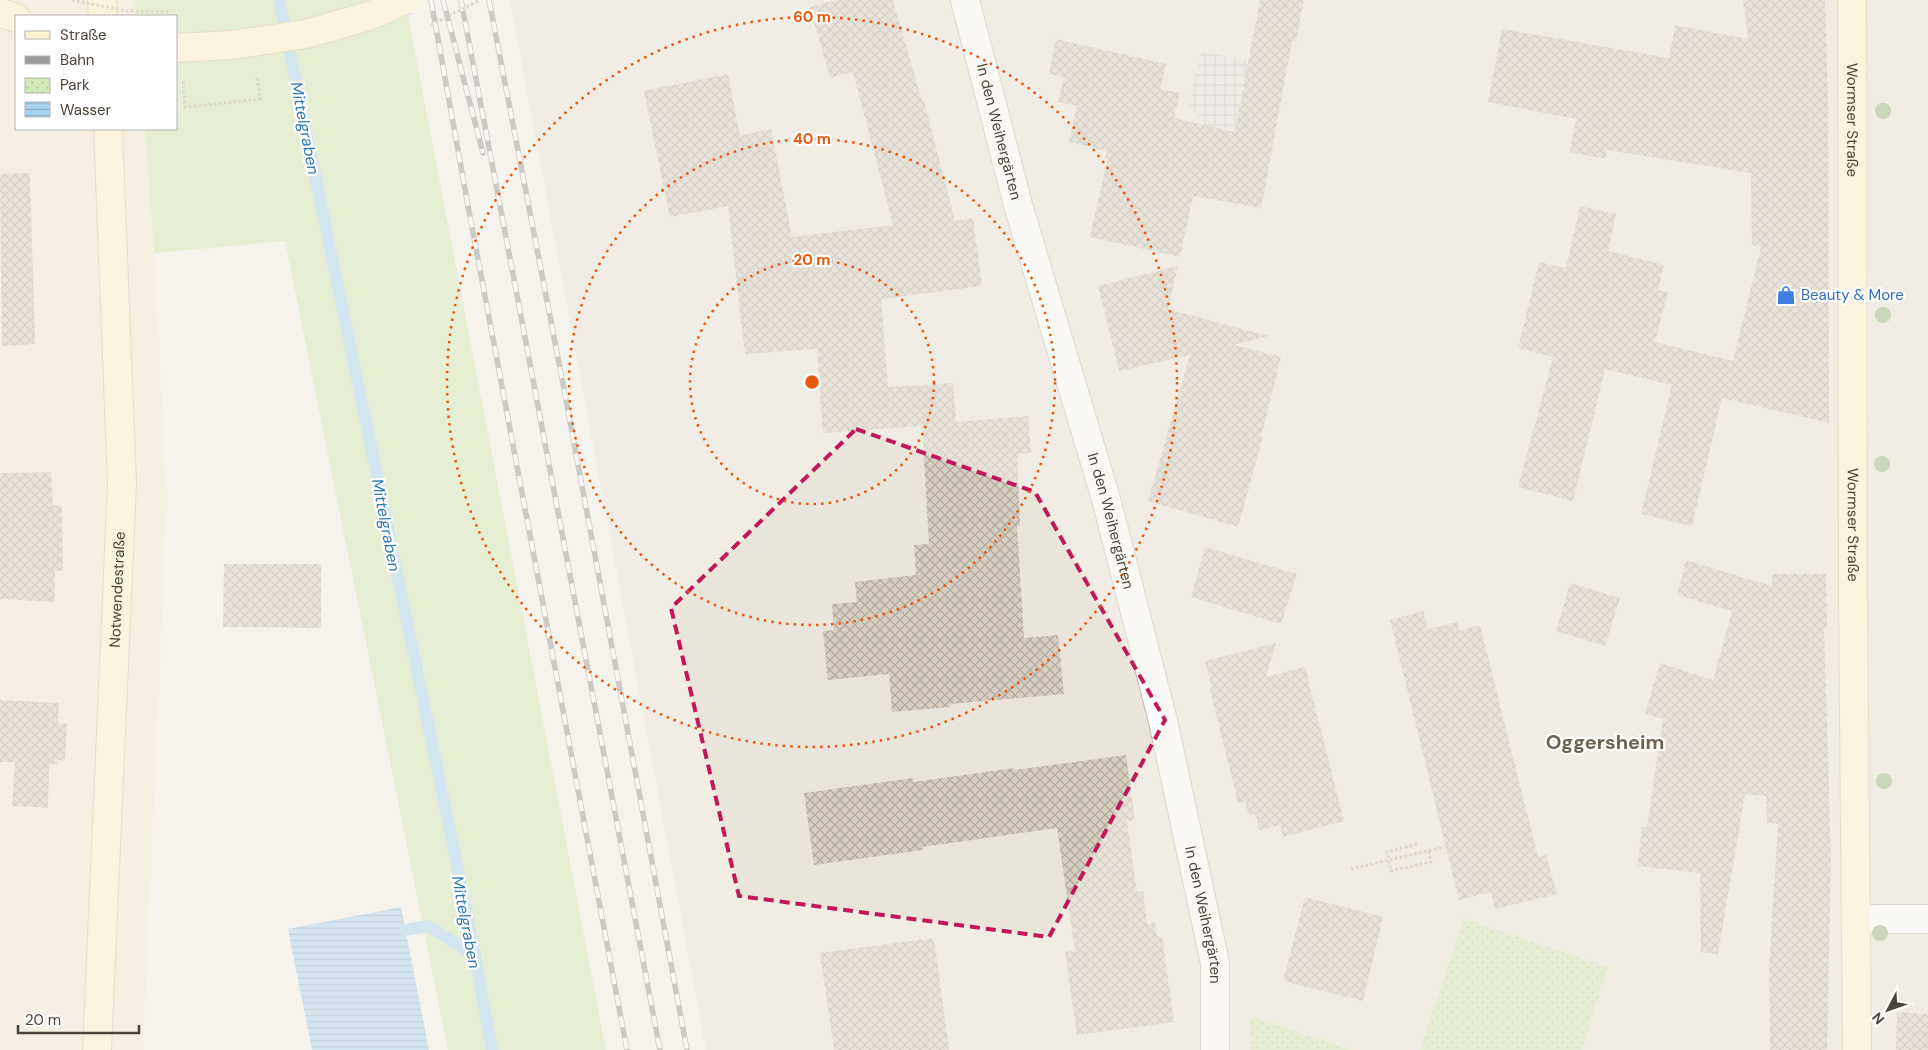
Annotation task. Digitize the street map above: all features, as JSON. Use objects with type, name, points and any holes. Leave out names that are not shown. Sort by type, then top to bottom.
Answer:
[{"type":"street","points":[[102,0],[103,15]]},
{"type":"street","points":[[178,48],[232,45],[306,34],[369,16],[406,0]]},
{"type":"street","name":"In den Weihergärten","points":[[965,0],[1018,205],[1106,499],[1163,721],[1215,962],[1215,1050]]},
{"type":"street","name":"Wormser Straße","points":[[1852,0],[1853,597],[1858,1050]]},
{"type":"street","points":[[0,13],[15,18]]},
{"type":"street","name":"Notwendestraße","points":[[97,1050],[122,483],[108,130]]},
{"type":"street","points":[[1857,919],[1928,919]]},
{"type":"path","points":[[72,0],[126,11],[172,12]]},
{"type":"path","points":[[257,76],[260,99]]},
{"type":"path","points":[[1417,844],[1387,852],[1391,871],[1431,862],[1429,851]]},
{"type":"path","points":[[1352,869],[1444,847]]},
{"type":"highlighted area","points":[[856,429],[1035,492],[1165,720],[1049,937],[739,896],[671,608]]},
{"type":"shaded area","points":[[0,0],[135,0],[136,15],[15,15],[15,130],[145,130],[154,253],[167,499],[143,1050],[0,1050]]},
{"type":"shaded area","points":[[510,0],[1928,0],[1928,1050],[706,1050]]},
{"type":"shaded area","points":[[1201,52],[1287,67],[1261,209],[1181,191],[1198,113],[1188,111]]},
{"type":"green space","points":[[135,0],[405,0],[606,1050],[448,1050],[285,241],[154,253],[145,130],[178,130],[178,15],[136,15]]},
{"type":"green space","points":[[1464,919],[1608,967],[1581,1050],[1420,1050]]},
{"type":"green space","points":[[1251,1016],[1351,1050],[1251,1050]]},
{"type":"water","points":[[401,907],[429,1050],[312,1050],[288,929]]},
{"type":"building","points":[[836,0],[893,0],[922,101],[924,101],[955,221],[973,218],[982,286],[881,299],[888,387],[953,383],[956,422],[1028,416],[1031,453],[1017,454],[1020,526],[1017,526],[1024,638],[1058,635],[1064,694],[950,704],[950,707],[892,712],[889,674],[828,680],[823,631],[834,630],[832,604],[857,602],[855,582],[916,575],[914,545],[929,544],[922,426],[823,433],[817,349],[745,354],[728,206],[670,217],[644,91],[728,74],[740,136],[771,129],[792,237],[893,225],[853,72],[830,78],[810,7]]},
{"type":"building","points":[[1260,0],[1304,0],[1296,41],[1292,41],[1261,208],[1193,196],[1180,257],[1090,237],[1108,158],[1105,158],[1107,151],[1069,142],[1077,106],[1058,102],[1064,77],[1049,74],[1056,39],[1166,64],[1160,89],[1180,93],[1174,118],[1235,132]]},
{"type":"building","points":[[1743,0],[1825,0],[1828,104],[1829,423],[1722,398],[1692,526],[1641,514],[1672,385],[1605,369],[1573,501],[1518,487],[1553,357],[1518,348],[1539,262],[1566,268],[1580,206],[1616,214],[1608,251],[1664,265],[1658,290],[1668,292],[1655,342],[1733,361],[1761,247],[1752,245],[1751,173],[1607,150],[1606,159],[1570,152],[1576,119],[1488,102],[1502,29],[1669,58],[1675,25],[1748,39]]},
{"type":"building","points":[[30,173],[35,344],[2,346],[0,174]]},
{"type":"building","points":[[1178,266],[1168,309],[1268,336],[1234,345],[1281,357],[1261,437],[1263,437],[1238,527],[1148,501],[1190,355],[1119,371],[1098,286]]},
{"type":"building","points":[[51,472],[53,505],[62,505],[63,571],[55,571],[55,602],[0,599],[0,473]]},
{"type":"building","points":[[1205,547],[1297,574],[1281,624],[1191,597]]},
{"type":"building","points":[[1686,560],[1772,586],[1772,574],[1826,574],[1827,628],[1824,628],[1831,858],[1827,1050],[1770,1050],[1769,969],[1778,824],[1767,823],[1766,796],[1745,794],[1718,954],[1701,952],[1700,873],[1638,866],[1642,827],[1647,828],[1663,719],[1645,714],[1660,663],[1713,680],[1732,611],[1677,595]]},
{"type":"building","points":[[224,564],[321,564],[321,628],[223,627]]},
{"type":"building","points":[[1570,583],[1620,598],[1605,646],[1556,631]]},
{"type":"building","points":[[1423,611],[1428,629],[1457,622],[1459,631],[1480,625],[1538,857],[1546,855],[1557,894],[1495,909],[1491,892],[1459,900],[1390,620]]},
{"type":"building","points":[[1276,643],[1266,677],[1305,667],[1344,821],[1283,837],[1280,825],[1259,830],[1255,814],[1249,816],[1245,801],[1238,803],[1205,661]]},
{"type":"building","points":[[0,700],[59,703],[58,724],[67,724],[65,761],[57,760],[57,764],[49,764],[48,808],[12,806],[15,762],[0,762]]},
{"type":"building","points":[[1126,755],[1135,820],[1127,821],[1137,892],[1143,891],[1147,924],[1155,923],[1157,937],[1162,936],[1174,1022],[1077,1035],[1065,952],[1075,951],[1057,828],[922,847],[923,850],[814,865],[804,793],[913,778],[913,782]]},
{"type":"building","points":[[1305,897],[1383,917],[1363,1001],[1283,981]]},
{"type":"building","points":[[934,938],[949,1050],[834,1050],[820,953]]},
{"type":"building","points":[[1897,1012],[1928,1014],[1928,1050],[1896,1050]]},
{"type":"waterway","name":"Mittelgraben","points":[[279,0],[469,923],[492,1050]]},
{"type":"waterway","points":[[405,930],[428,926],[475,955]]},
{"type":"railway","points":[[431,0],[627,1050]]},
{"type":"railway","points":[[443,0],[483,153]]},
{"type":"railway","points":[[461,0],[660,1050]]},
{"type":"railway","points":[[489,0],[564,389],[687,1050]]},
{"type":"place","name":"Beauty & More","points":[[1786,295]]},
{"type":"district","name":"Oggersheim","points":[[1605,742]]}]
